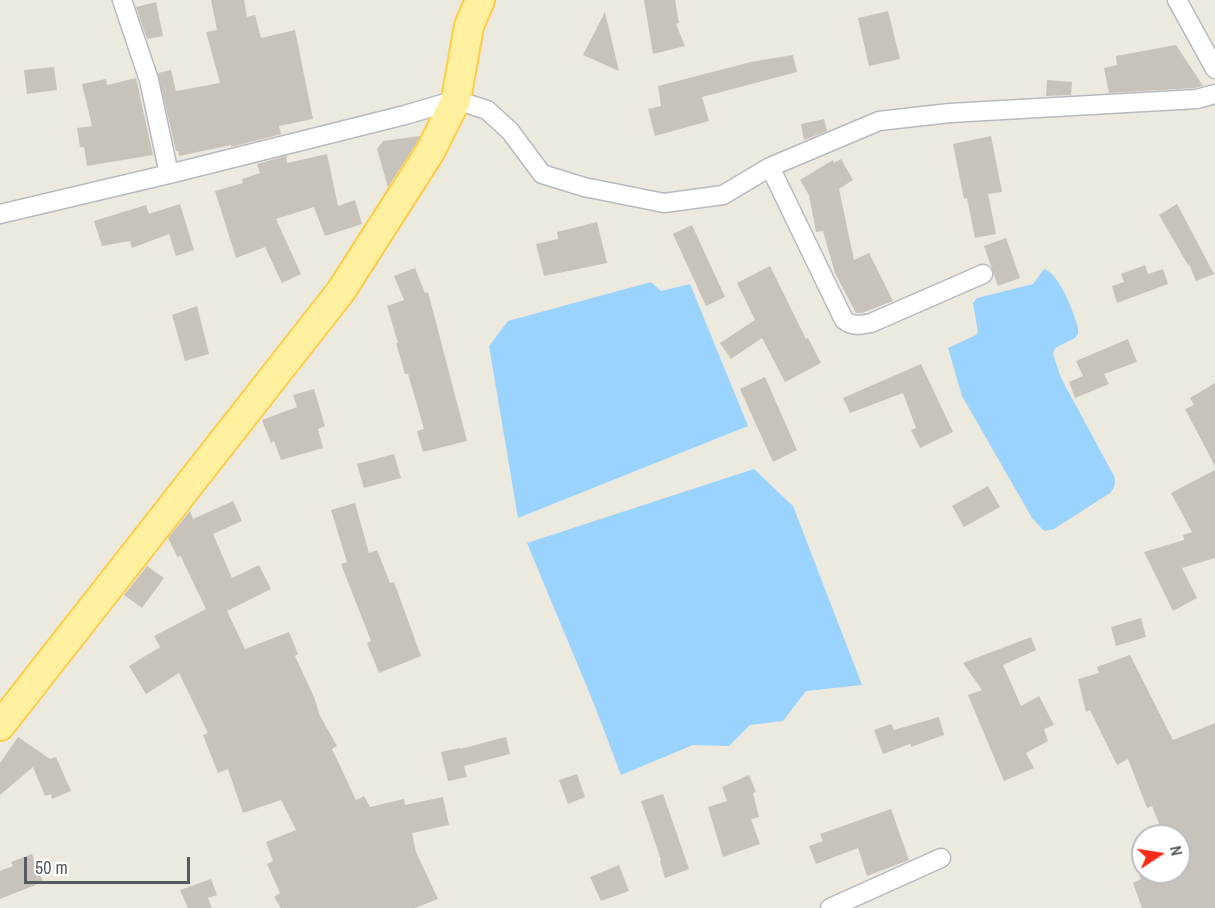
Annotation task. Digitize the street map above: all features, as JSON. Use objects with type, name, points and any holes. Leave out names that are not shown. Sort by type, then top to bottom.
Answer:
[{"type":"main road","points":[[0,726],[341,291],[430,152],[456,100],[469,26],[480,0]]},
{"type":"street","points":[[122,0],[149,80],[169,174]]},
{"type":"street","points":[[1177,0],[1215,69]]},
{"type":"street","points":[[0,214],[169,174],[456,100],[487,110],[510,131],[542,174],[584,187],[664,203],[723,195],[770,167],[879,121],[950,113],[1197,99],[1215,94]]},
{"type":"street","points":[[770,167],[844,320],[848,324],[856,326],[871,323],[983,274]]},
{"type":"street","points":[[830,908],[941,858]]},
{"type":"water","points":[[1044,269],[1056,278],[1061,286],[1078,328],[1075,338],[1055,348],[1053,354],[1061,378],[1114,476],[1115,483],[1110,493],[1054,529],[1044,531],[1032,518],[962,396],[948,348],[978,332],[973,303],[977,298],[1033,284]]},
{"type":"water","points":[[651,282],[661,291],[690,284],[748,426],[518,518],[489,346],[508,321]]},
{"type":"water","points":[[754,469],[793,506],[862,685],[806,691],[783,721],[750,725],[729,746],[693,745],[621,775],[527,543]]},
{"type":"building","points":[[211,0],[244,0],[247,17],[255,15],[261,38],[295,30],[313,119],[279,126],[281,134],[231,147],[231,145],[179,156],[158,73],[171,70],[176,91],[220,83],[206,32],[217,30]]},
{"type":"building","points":[[644,0],[675,0],[679,23],[676,24],[685,46],[653,54]]},
{"type":"building","points":[[156,2],[163,36],[147,39],[136,7]]},
{"type":"building","points":[[888,11],[900,59],[869,66],[858,18]]},
{"type":"building","points":[[605,12],[619,71],[583,55]]},
{"type":"building","points":[[1176,45],[1203,86],[1109,93],[1104,68],[1117,65],[1116,56]]},
{"type":"building","points":[[793,55],[797,72],[702,97],[709,121],[655,136],[648,109],[661,106],[658,86],[751,62]]},
{"type":"building","points":[[54,67],[57,90],[27,94],[24,70]]},
{"type":"building","points":[[136,78],[153,155],[87,166],[84,147],[80,147],[77,128],[92,126],[82,84],[106,79],[107,85]]},
{"type":"building","points":[[1047,80],[1072,82],[1071,95],[1046,96]]},
{"type":"building","points":[[824,119],[827,131],[804,140],[801,124]]},
{"type":"building","points":[[420,136],[388,187],[377,149],[383,141]]},
{"type":"building","points":[[991,136],[1002,192],[988,194],[996,234],[975,238],[967,198],[964,199],[953,144]]},
{"type":"building","points":[[327,154],[338,206],[355,200],[362,224],[325,236],[314,207],[276,219],[301,274],[282,283],[265,247],[236,258],[215,191],[243,183],[242,179],[260,173],[257,164],[286,156],[287,163]]},
{"type":"building","points":[[841,159],[853,180],[839,189],[854,260],[869,253],[893,301],[862,313],[856,313],[835,273],[823,231],[816,232],[809,195],[800,180],[833,160],[834,163]]},
{"type":"building","points":[[180,204],[194,250],[176,256],[169,234],[132,248],[130,241],[102,246],[94,221],[146,205],[149,214]]},
{"type":"building","points":[[1177,204],[1214,274],[1196,281],[1189,264],[1159,215]]},
{"type":"building","points":[[597,222],[607,263],[544,276],[536,244],[558,239],[557,232]]},
{"type":"building","points":[[692,225],[725,297],[706,306],[673,234]]},
{"type":"building","points":[[1006,238],[1020,278],[998,286],[984,246]]},
{"type":"building","points":[[1145,265],[1148,274],[1163,269],[1168,284],[1117,303],[1112,286],[1124,282],[1121,274]]},
{"type":"building","points":[[770,266],[806,339],[808,338],[821,363],[785,382],[762,338],[731,359],[720,343],[755,320],[737,283]]},
{"type":"building","points":[[415,268],[425,293],[428,292],[467,441],[423,452],[417,431],[424,429],[408,374],[405,374],[387,306],[404,300],[394,276]]},
{"type":"building","points":[[197,306],[209,354],[185,361],[172,315]]},
{"type":"building","points":[[1128,339],[1137,362],[1104,374],[1109,384],[1075,398],[1069,382],[1083,376],[1076,361]]},
{"type":"building","points":[[921,364],[953,432],[920,448],[911,430],[916,428],[903,393],[850,413],[843,398]]},
{"type":"building","points":[[765,377],[797,450],[773,462],[740,389]]},
{"type":"building","points":[[1215,383],[1215,466],[1185,409],[1194,405],[1190,398]]},
{"type":"building","points":[[314,389],[325,426],[318,429],[323,448],[281,460],[274,441],[271,443],[262,420],[297,407],[293,395]]},
{"type":"building","points":[[394,454],[401,478],[364,488],[357,464]]},
{"type":"building","points":[[1215,470],[1215,558],[1182,568],[1197,598],[1173,611],[1144,552],[1184,540],[1183,535],[1192,532],[1171,493]]},
{"type":"building","points":[[988,486],[1000,507],[964,527],[952,506]]},
{"type":"building","points":[[233,501],[242,521],[213,534],[232,578],[259,565],[271,589],[227,611],[245,649],[289,632],[298,654],[295,656],[320,716],[337,746],[332,749],[356,800],[364,796],[370,807],[404,799],[405,805],[443,797],[449,825],[412,833],[416,852],[438,899],[415,908],[281,908],[274,897],[280,893],[267,864],[273,861],[266,842],[296,830],[281,800],[243,813],[228,769],[218,773],[203,735],[208,733],[179,673],[146,694],[129,666],[160,647],[154,636],[206,609],[180,555],[178,558],[168,538],[190,511],[193,519]]},
{"type":"building","points":[[355,503],[369,553],[377,550],[390,583],[394,582],[421,656],[379,673],[367,643],[371,641],[341,564],[347,562],[331,510]]},
{"type":"building","points":[[147,566],[164,578],[142,608],[124,595]]},
{"type":"building","points":[[1141,618],[1146,637],[1116,646],[1111,627]]},
{"type":"building","points":[[1031,637],[1036,650],[1003,665],[1021,706],[1039,696],[1054,725],[1044,729],[1048,741],[1026,753],[1034,768],[1004,781],[968,695],[982,690],[963,663]]},
{"type":"building","points":[[1130,655],[1173,740],[1215,723],[1215,908],[1142,908],[1133,884],[1191,884],[1191,824],[1159,824],[1152,806],[1147,808],[1128,759],[1117,765],[1090,710],[1086,712],[1078,679],[1099,673],[1097,667]]},
{"type":"building","points":[[939,717],[944,735],[883,754],[874,730],[891,724],[894,730]]},
{"type":"building","points":[[18,737],[50,759],[56,757],[71,791],[52,799],[51,794],[45,796],[33,767],[0,795],[0,763]]},
{"type":"building","points":[[506,737],[510,754],[464,766],[467,777],[448,781],[441,752]]},
{"type":"building","points":[[577,774],[585,797],[568,804],[559,780]]},
{"type":"building","points":[[749,775],[756,792],[753,793],[759,817],[751,819],[760,844],[723,857],[708,807],[727,801],[722,787]]},
{"type":"building","points":[[663,794],[689,869],[665,878],[641,801]]},
{"type":"building","points":[[891,809],[909,860],[867,876],[858,848],[816,864],[809,846],[823,841],[820,834]]},
{"type":"building","points":[[32,854],[43,882],[0,899],[0,871],[13,866],[11,862]]},
{"type":"building","points":[[619,865],[629,891],[601,901],[590,877]]},
{"type":"building","points":[[211,879],[217,895],[208,898],[212,908],[188,908],[180,890]]}]
